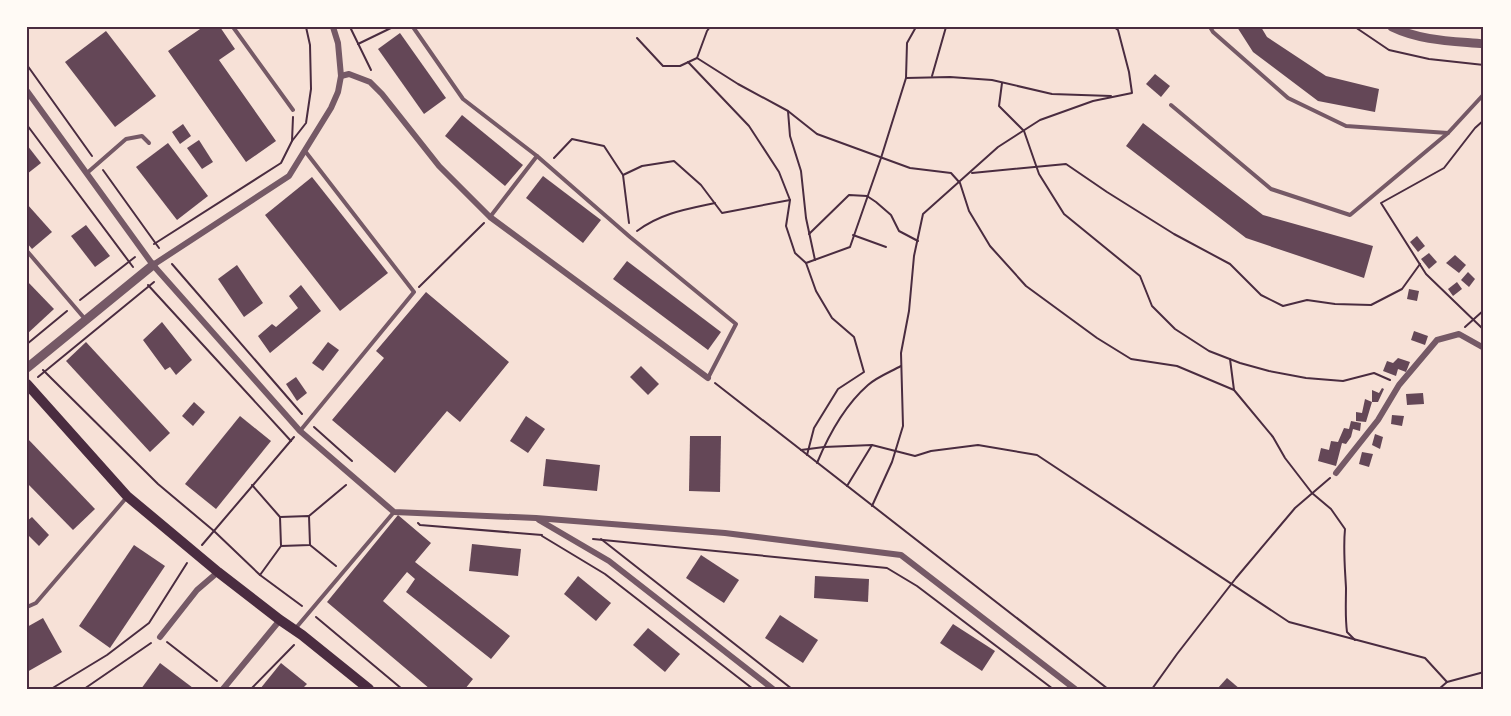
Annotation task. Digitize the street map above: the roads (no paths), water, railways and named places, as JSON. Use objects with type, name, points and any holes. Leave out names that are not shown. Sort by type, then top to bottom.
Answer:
[{"type":"main road","points":[[28,385],[127,496],[218,572],[369,689]]},
{"type":"street","points":[[27,368],[153,265],[289,176],[332,108],[341,76],[338,43],[333,27]]},
{"type":"street","points":[[1392,27],[1404,33],[1441,41],[1484,44]]},
{"type":"street","points":[[341,76],[349,74],[370,82],[439,166],[490,217],[708,378]]},
{"type":"street","points":[[27,91],[162,276],[300,431],[394,512],[536,518],[725,532],[902,555],[1075,689]]},
{"type":"street","points":[[1336,473],[1378,420],[1399,385],[1437,340],[1459,334],[1484,348]]},
{"type":"street","points":[[536,518],[609,561],[773,689]]},
{"type":"street","points":[[160,637],[197,590],[218,572]]},
{"type":"street","points":[[224,688],[280,621]]},
{"type":"lane","points":[[233,27],[293,110]]},
{"type":"lane","points":[[413,27],[463,99],[548,165],[630,237],[736,324],[708,378]]},
{"type":"lane","points":[[1210,27],[1288,98],[1346,126],[1448,133]]},
{"type":"lane","points":[[1171,105],[1271,189],[1350,215],[1448,133],[1484,94]]},
{"type":"lane","points":[[87,174],[126,139],[142,136],[149,143]]},
{"type":"lane","points":[[300,431],[414,292],[304,151]]},
{"type":"lane","points":[[490,217],[537,156]]},
{"type":"lane","points":[[27,251],[85,320]]},
{"type":"lane","points":[[27,607],[36,603],[127,496]]},
{"type":"lane","points":[[298,632],[310,612],[394,512]]}]
